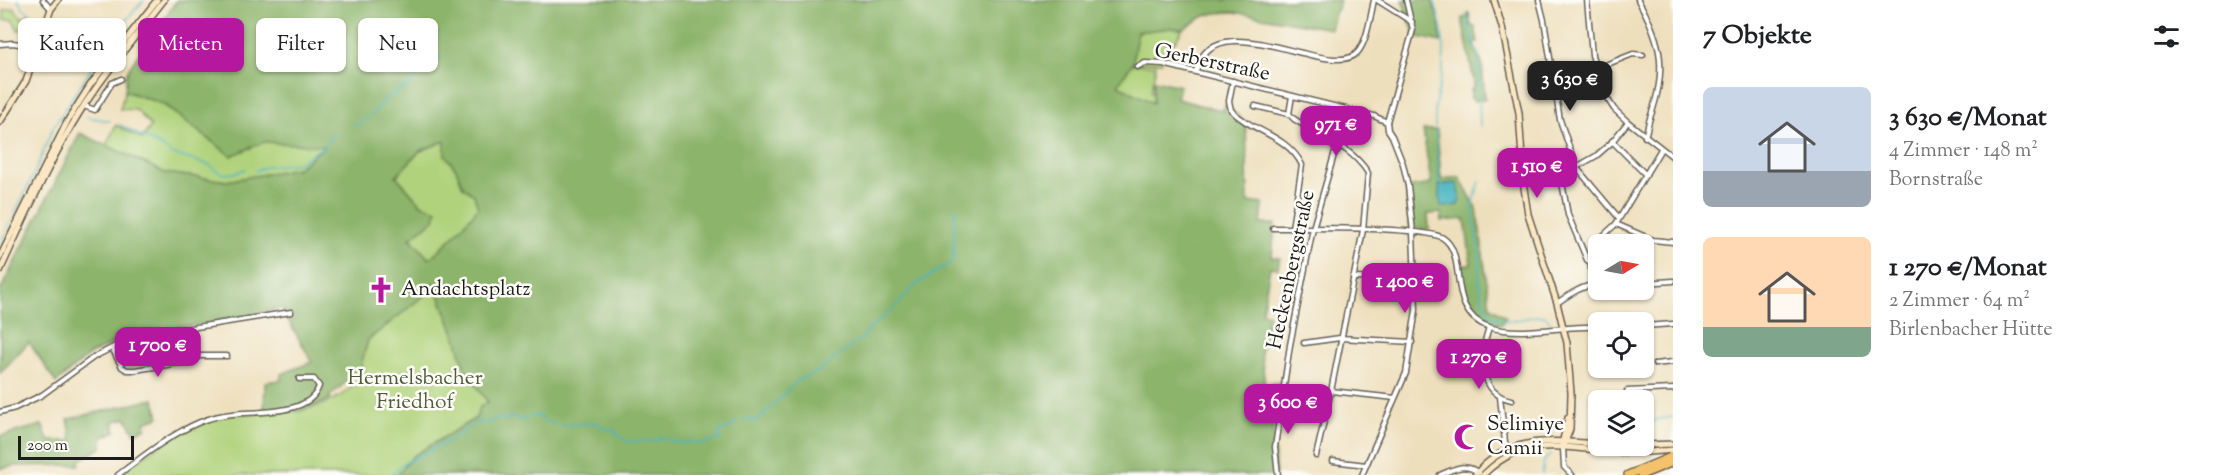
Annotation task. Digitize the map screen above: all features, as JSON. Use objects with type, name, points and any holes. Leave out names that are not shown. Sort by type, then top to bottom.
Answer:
[{"type":"highway","points":[[1628,475],[1673,456]]},
{"type":"highway","points":[[1641,475],[1673,462]]},
{"type":"main road","points":[[48,18],[58,0]]},
{"type":"main road","points":[[0,257],[68,120],[105,66],[157,0]]},
{"type":"main road","points":[[0,271],[44,178],[84,106],[164,0]]},
{"type":"main road","points":[[1494,0],[1502,27],[1519,113],[1526,207],[1557,303],[1570,364],[1569,429],[1564,444]]},
{"type":"main road","points":[[0,123],[29,72]]},
{"type":"main road","points":[[1564,444],[1570,409]]},
{"type":"main road","points":[[1569,429],[1573,437],[1584,443]]},
{"type":"main road","points":[[1479,474],[1488,461],[1508,449],[1530,443],[1588,443]]},
{"type":"main road","points":[[1479,474],[1496,462],[1518,452],[1564,444],[1620,452],[1673,450]]},
{"type":"main road","points":[[1654,445],[1673,444]]},
{"type":"street","points":[[43,0],[51,9]]},
{"type":"street","points":[[1196,71],[1199,60],[1207,48],[1232,41],[1262,44],[1331,58],[1352,57],[1363,43],[1376,0],[1412,22]]},
{"type":"street","points":[[1362,475],[1406,373],[1416,310],[1413,232],[1403,164],[1388,130],[1387,122],[1413,30],[1406,0]]},
{"type":"street","points":[[1539,0],[1560,120],[1576,167],[1619,218]]},
{"type":"street","points":[[1587,0],[1595,69],[1608,101],[1628,122],[1673,157]]},
{"type":"street","points":[[1638,0],[1653,31],[1660,52],[1661,66],[1660,91],[1645,136]]},
{"type":"street","points":[[0,44],[18,44]]},
{"type":"street","points":[[1595,69],[1633,54],[1643,55]]},
{"type":"street","name":"Gerberstraße","points":[[1137,67],[1144,63],[1157,63],[1196,71],[1374,116],[1387,122]]},
{"type":"street","points":[[84,106],[95,110],[112,83],[121,79]]},
{"type":"street","points":[[1233,81],[1229,101],[1231,110],[1286,146],[1297,156],[1302,165],[1292,228]]},
{"type":"street","points":[[1289,114],[1292,96]]},
{"type":"street","points":[[1256,106],[1289,114],[1304,126],[1341,146],[1368,172],[1363,230],[1316,456]]},
{"type":"street","points":[[1588,261],[1568,215],[1561,177],[1596,156],[1611,143],[1628,122]]},
{"type":"street","points":[[1612,140],[1646,175]]},
{"type":"street","name":"Heckenbergstraße","points":[[1278,475],[1275,447],[1292,336],[1313,228],[1334,155],[1341,146]]},
{"type":"street","points":[[1605,234],[1616,224],[1661,149]]},
{"type":"street","points":[[1616,224],[1653,240],[1673,243]]},
{"type":"street","points":[[1273,228],[1413,232],[1437,235],[1450,245],[1464,303],[1478,321],[1489,327],[1502,329],[1588,328]]},
{"type":"street","points":[[1353,278],[1415,280]]},
{"type":"street","points":[[1654,282],[1673,281]]},
{"type":"street","points":[[1557,303],[1566,296],[1588,286]]},
{"type":"street","points":[[0,412],[15,408],[42,395],[94,357],[133,337],[291,312]]},
{"type":"street","points":[[1654,325],[1673,324]]},
{"type":"street","points":[[1489,327],[1484,370],[1488,385],[1500,397],[1512,400]]},
{"type":"street","points":[[1304,343],[1341,338],[1412,342]]},
{"type":"street","points":[[112,348],[122,367],[131,370],[179,363],[193,356],[227,356]]},
{"type":"street","points":[[1655,364],[1673,362]]},
{"type":"street","points":[[118,475],[177,435],[200,423],[229,414],[285,411],[305,402],[317,392],[320,386],[316,380],[311,378],[298,379]]},
{"type":"street","points":[[1654,390],[1673,389]]},
{"type":"street","points":[[1331,391],[1395,398]]},
{"type":"street","points":[[1500,397],[1504,442],[1508,449]]},
{"type":"street","points":[[1564,444],[1564,467],[1572,475]]},
{"type":"street","points":[[1333,461],[1366,465]]},
{"type":"street","points":[[1440,475],[1464,466],[1469,466],[1479,474]]},
{"type":"green space","points":[[177,0],[1340,0],[1330,29],[1234,12],[1204,16],[1183,29],[1137,32],[1133,62],[1118,85],[1153,103],[1154,80],[1180,86],[1177,99],[1223,111],[1225,104],[1246,123],[1248,202],[1263,204],[1261,224],[1275,224],[1272,257],[1280,258],[1278,268],[1270,267],[1262,312],[1269,314],[1261,352],[1265,385],[1282,382],[1273,429],[1276,475],[397,475],[413,456],[476,418],[480,407],[488,402],[466,372],[457,341],[435,284],[420,299],[368,340],[361,365],[363,367],[329,397],[331,399],[301,411],[264,411],[265,382],[281,380],[281,374],[312,362],[282,308],[206,324],[134,333],[89,355],[56,383],[29,342],[0,373],[0,291],[80,133],[165,173],[227,181],[298,168],[325,146],[264,142],[231,156],[163,104],[125,91],[127,71],[138,55],[138,72],[244,72],[244,18],[164,18]],"holes":[[[445,141],[445,155],[456,169],[463,187],[474,195],[478,208],[452,238],[429,259],[410,238],[435,219],[437,210],[421,204],[396,176],[420,151]]]},
{"type":"green space","points":[[1402,0],[1432,0],[1439,20],[1441,42],[1415,36]]},
{"type":"green space","points":[[14,8],[22,18],[18,18],[18,30],[13,20],[4,20],[4,10]]},
{"type":"green space","points":[[1469,12],[1471,26],[1475,27],[1478,42],[1473,43],[1482,64],[1485,99],[1474,101],[1471,98],[1471,89],[1474,89],[1474,82],[1462,18],[1468,17]]},
{"type":"green space","points":[[30,14],[36,18],[22,18]]},
{"type":"green space","points":[[1183,29],[1161,62],[1133,62],[1137,32]]},
{"type":"green space","points":[[1132,64],[1156,65],[1151,91],[1165,99],[1159,110],[1113,84]]},
{"type":"green space","points":[[125,91],[162,104],[231,156],[264,142],[326,145],[298,168],[227,181],[165,173],[106,145],[116,125],[142,139],[151,126],[136,110],[120,109]]},
{"type":"green space","points":[[1337,110],[1351,114],[1349,122],[1344,124],[1331,117]]},
{"type":"green space","points":[[458,126],[479,208],[429,259],[410,238],[435,219],[396,176],[420,151],[445,141]]},
{"type":"green space","points":[[1423,130],[1437,130],[1441,179],[1459,177],[1477,208],[1490,306],[1506,317],[1501,325],[1482,316],[1475,310],[1467,296],[1461,266],[1471,264],[1465,219],[1442,221],[1441,213],[1428,214],[1429,229],[1410,229],[1406,188],[1431,184]]},
{"type":"green space","name":"Hermelsbacher Friedhof","points":[[435,284],[457,341],[466,372],[488,402],[480,407],[476,418],[413,456],[397,475],[118,475],[165,442],[204,421],[232,414],[312,408],[341,395],[365,374],[361,365],[368,340],[420,299]]},
{"type":"green space","points":[[154,399],[159,417],[145,422],[146,428],[135,433],[126,418],[113,422],[116,431],[102,438],[102,447],[79,461],[80,465],[14,466],[0,469],[0,436],[42,425],[49,441],[72,441],[68,419]]},
{"type":"water","points":[[1456,183],[1460,194],[1458,205],[1441,206],[1439,185]]},
{"type":"waterway","points":[[18,0],[24,9],[36,18]]},
{"type":"waterway","points":[[0,244],[35,172],[53,128],[113,35],[144,0]]},
{"type":"waterway","points":[[1434,0],[1444,48],[1443,68],[1435,106],[1435,127]]},
{"type":"waterway","points":[[1467,13],[1470,32],[1478,54],[1480,126]]},
{"type":"waterway","points":[[352,124],[359,125],[387,98],[412,83],[423,63],[442,56]]},
{"type":"waterway","points":[[87,117],[110,121]]},
{"type":"waterway","points":[[120,125],[172,154],[210,165],[217,172],[231,174],[245,169]]},
{"type":"waterway","points":[[1436,131],[1439,185]]},
{"type":"waterway","points":[[255,171],[268,166],[296,164],[326,145],[334,132]]},
{"type":"waterway","points":[[1480,181],[1472,208],[1480,256],[1479,282],[1483,302],[1490,314],[1498,319],[1512,321],[1545,316],[1551,323]]},
{"type":"waterway","points":[[744,420],[750,419],[756,422],[797,381],[819,371],[861,339],[917,284],[953,261],[955,208]]},
{"type":"waterway","points":[[392,475],[401,465],[456,437],[476,422],[487,423],[499,418],[504,420],[513,417],[521,420],[537,415],[560,425],[599,423],[601,427],[616,431],[616,434],[626,441],[658,441],[661,437],[678,443],[689,441],[699,444],[720,439],[719,431],[729,429],[737,422]]},
{"type":"waterway","points":[[1654,421],[1673,417]]},
{"type":"waterway","points":[[1542,475],[1544,461],[1551,454]]},
{"type":"place","name":"Andachtsplatz","points":[[381,290]]},
{"type":"place","name":"Selimiye Camii","points":[[1467,437]]}]
